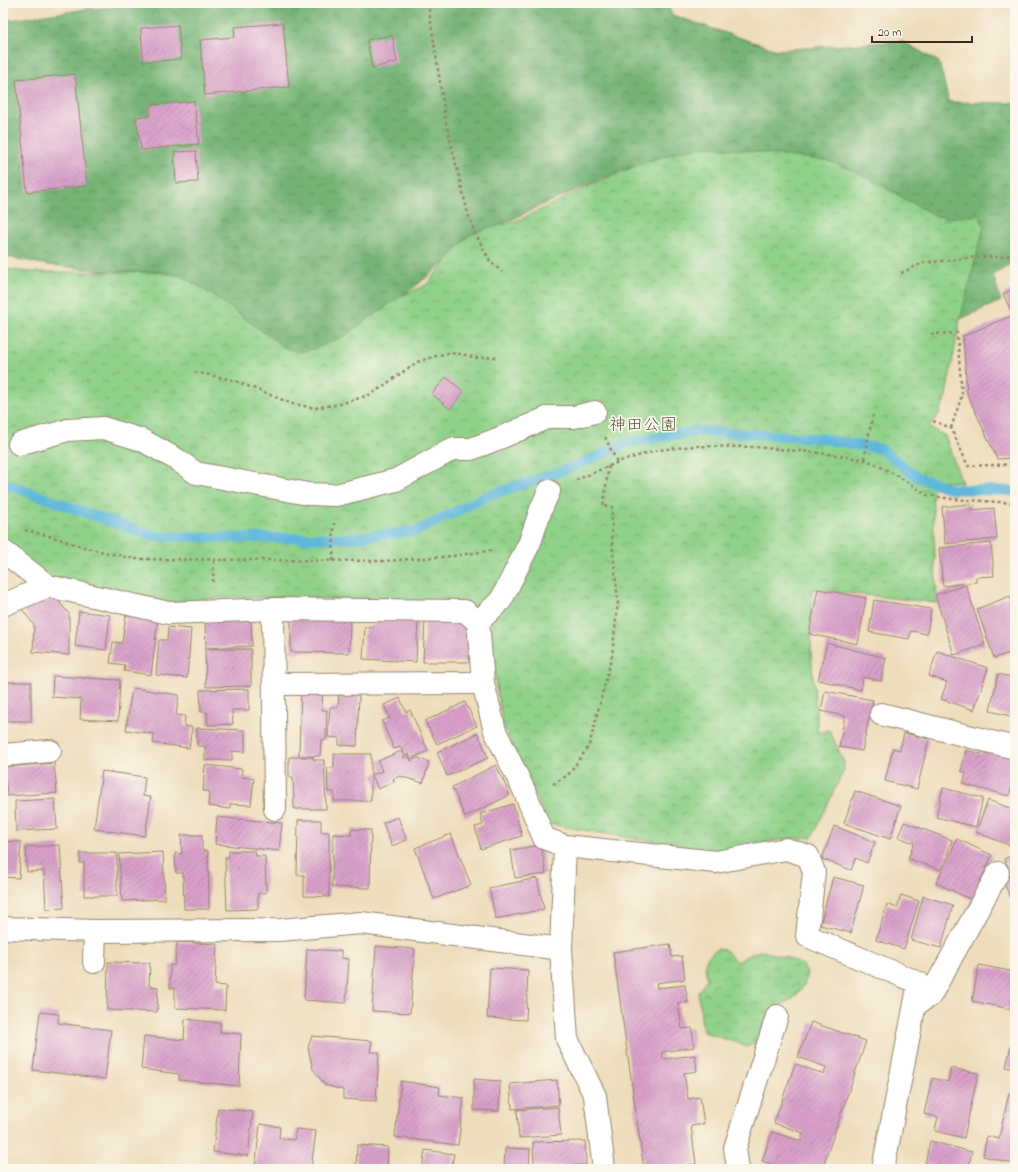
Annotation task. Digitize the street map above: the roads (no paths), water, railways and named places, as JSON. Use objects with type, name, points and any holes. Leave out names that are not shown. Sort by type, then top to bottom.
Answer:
[{"type":"street","points":[[19,444],[68,430],[103,428],[142,440],[176,459],[196,473],[308,494],[336,495],[396,480],[453,449],[471,449],[549,417],[574,417],[595,412]]},
{"type":"street","points":[[478,622],[501,600],[530,542],[541,509],[549,491]]},
{"type":"street","points":[[3,551],[48,586],[169,613],[273,609],[465,611],[478,622],[483,683],[495,731],[544,838],[565,846],[716,862],[786,849],[808,856],[814,872],[807,936],[919,983],[883,1169]]},
{"type":"street","points":[[3,605],[48,586]]},
{"type":"street","points":[[273,609],[275,684],[275,809]]},
{"type":"street","points":[[275,684],[483,683]]},
{"type":"street","points":[[881,714],[1015,748]]},
{"type":"street","points":[[3,754],[50,751]]},
{"type":"street","points":[[565,846],[561,949],[567,1039],[595,1096],[604,1169]]},
{"type":"street","points":[[916,1004],[930,996],[998,873]]},
{"type":"street","points":[[3,928],[95,932],[280,930],[361,923],[561,949]]},
{"type":"street","points":[[94,962],[95,932]]},
{"type":"street","points":[[738,1169],[735,1148],[778,1016]]},
{"type":"waterway","points":[[3,483],[152,536],[352,538],[417,531],[487,496],[565,470],[630,442],[700,431],[818,438],[881,449],[917,477],[952,489],[1015,491]]},
{"type":"park label","name":"神田公園","points":[[643,424]]}]
